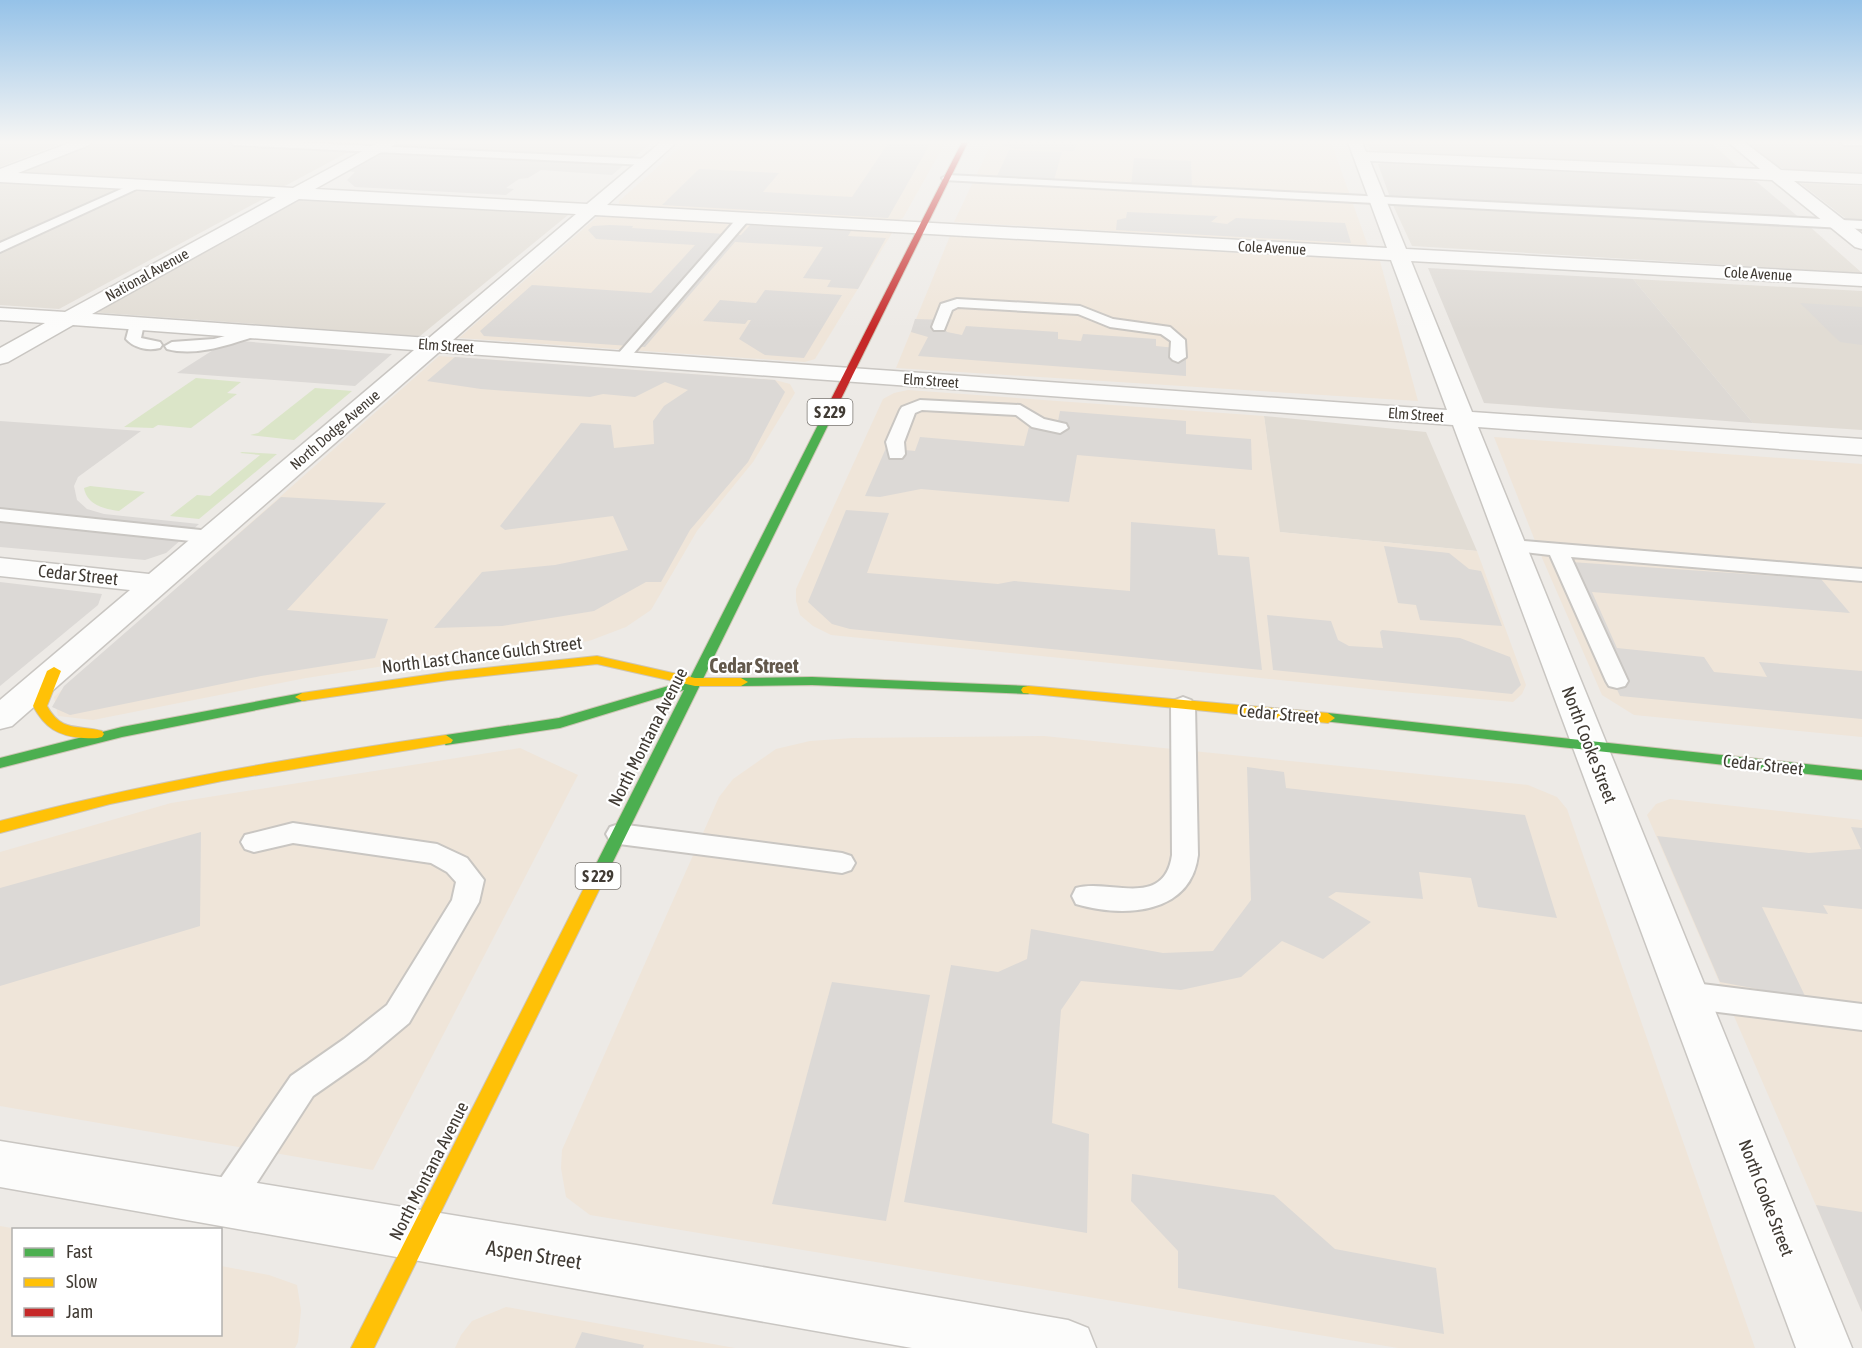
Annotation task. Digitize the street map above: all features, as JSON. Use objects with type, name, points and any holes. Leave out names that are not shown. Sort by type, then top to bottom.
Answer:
[{"type":"main road","name":"North Montana Avenue","points":[[362,1348],[933,205]]},
{"type":"main road","name":"North Last Chance Gulch Street","points":[[0,763],[122,732],[267,702],[448,676],[597,660],[695,682]]},
{"type":"main road","points":[[54,671],[40,706],[47,722],[65,731],[86,734],[122,732]]},
{"type":"main road","name":"Cedar Street","points":[[695,682],[812,681],[1007,688],[1862,775]]},
{"type":"main road","points":[[0,826],[286,763],[561,723],[695,682]]},
{"type":"street","name":"National Avenue","points":[[0,357],[274,205]]},
{"type":"street","name":"Cole Avenue","points":[[496,205],[1862,280]]},
{"type":"street","name":"North Dodge Avenue","points":[[0,718],[597,205]]},
{"type":"street","name":"North Cooke Street","points":[[1380,205],[1824,1348]]},
{"type":"street","points":[[1814,205],[1862,243]]},
{"type":"street","name":"Elm Street","points":[[0,314],[1862,447]]},
{"type":"street","name":"Cedar Street","points":[[0,567],[156,584]]},
{"type":"street","name":"Aspen Street","points":[[0,1164],[636,1272],[945,1337],[1068,1348]]},
{"type":"lane","points":[[0,248],[94,205]]},
{"type":"lane","points":[[1476,205],[1862,225]]},
{"type":"lane","points":[[622,358],[743,219]]},
{"type":"lane","points":[[939,327],[946,307],[957,303],[1080,310],[1110,323],[1165,330],[1178,340],[1178,357]]},
{"type":"lane","points":[[137,324],[133,339],[139,343],[154,345]]},
{"type":"lane","points":[[172,346],[195,348],[213,345],[254,332]]},
{"type":"lane","points":[[896,454],[895,442],[908,410],[920,405],[938,404],[1020,410],[1038,423],[1060,428]]},
{"type":"lane","points":[[0,515],[210,537]]},
{"type":"lane","points":[[1512,546],[1862,575]]},
{"type":"lane","points":[[1558,550],[1617,681]]},
{"type":"lane","points":[[1086,896],[1116,900],[1143,898],[1168,890],[1182,873],[1185,855],[1183,705]]},
{"type":"lane","points":[[224,1203],[302,1086],[398,1014],[465,902],[470,880],[457,865],[437,854],[293,833],[254,842]]},
{"type":"lane","points":[[619,834],[842,863]]},
{"type":"lane","points":[[1686,995],[1862,1017]]},
{"type":"shaded area","points":[[0,205],[252,205],[59,309],[0,305]]},
{"type":"shaded area","points":[[283,205],[395,205],[568,215],[420,336],[90,312]]},
{"type":"shaded area","points":[[635,205],[910,205],[903,218],[898,220]]},
{"type":"shaded area","points":[[662,205],[895,205],[888,218]]},
{"type":"shaded area","points":[[962,205],[1353,205],[1368,246],[954,222]]},
{"type":"shaded area","points":[[1393,205],[1808,225],[1862,273],[1412,246]]},
{"type":"shaded area","points":[[1428,205],[1784,205],[1808,225]]},
{"type":"shaded area","points":[[1828,205],[1862,205],[1862,231]]},
{"type":"shaded area","points":[[1127,212],[1218,216],[1211,222],[1227,224],[1236,218],[1345,223],[1351,243],[1116,230],[1117,220],[1126,218]]},
{"type":"shaded area","points":[[598,216],[892,233],[815,359],[805,362],[459,338]]},
{"type":"shaded area","points":[[610,225],[741,235],[750,225],[851,231],[848,236],[886,238],[858,289],[827,287],[831,280],[803,278],[823,247],[735,242],[645,347],[484,336],[480,331],[532,285],[651,293],[695,245],[596,239],[588,230],[593,226]]},
{"type":"shaded area","points":[[950,236],[1380,261],[1418,401],[896,368]]},
{"type":"shaded area","points":[[1428,268],[1633,279],[1753,423],[1484,403]]},
{"type":"shaded area","points":[[1633,279],[1862,291],[1862,430],[1753,423]]},
{"type":"shaded area","points":[[765,290],[842,295],[804,358],[765,355],[739,339],[751,320],[745,324],[703,321],[720,300],[756,303]]},
{"type":"shaded area","points":[[1800,303],[1862,307],[1862,345],[1840,342]]},
{"type":"shaded area","points":[[915,319],[948,320],[945,329],[947,332],[962,335],[966,326],[1058,332],[1058,339],[1081,341],[1083,334],[1156,339],[1156,346],[1186,349],[1186,376],[918,356],[928,337],[911,332]]},
{"type":"shaded area","points":[[229,340],[392,354],[355,386],[177,373]]},
{"type":"shaded area","points":[[439,356],[775,380],[790,384],[795,393],[753,462],[697,531],[651,610],[626,627],[589,641],[397,664],[306,678],[93,720],[58,716],[54,697]]},
{"type":"shaded area","points":[[455,357],[775,380],[785,392],[748,462],[690,530],[661,582],[646,582],[594,611],[502,626],[434,628],[482,572],[555,565],[628,550],[613,516],[505,530],[500,526],[581,423],[611,425],[614,448],[654,444],[653,421],[664,406],[688,390],[665,382],[635,397],[603,394],[590,397],[481,389],[427,381]]},
{"type":"shaded area","points":[[908,390],[1264,416],[1280,532],[1477,551],[1526,685],[1522,694],[1513,702],[831,635],[813,626],[800,615],[796,601],[796,589],[883,399],[894,393]]},
{"type":"shaded area","points":[[1060,411],[1186,421],[1186,434],[1251,439],[1252,470],[1077,455],[1069,502],[921,489],[880,497],[865,496],[886,448],[915,451],[920,437],[1024,446],[1031,419],[1058,421]]},
{"type":"shaded area","points":[[1264,416],[1426,432],[1477,551],[1279,532]]},
{"type":"shaded area","points":[[0,421],[141,431],[78,477],[74,486],[77,500],[87,509],[104,514],[199,524],[166,553],[145,560],[0,547]]},
{"type":"shaded area","points":[[1494,437],[1862,464],[1862,737],[1634,715],[1602,695],[1539,551]]},
{"type":"shaded area","points":[[281,497],[386,503],[287,610],[388,619],[375,658],[261,676],[70,715],[52,707],[64,686]]},
{"type":"shaded area","points":[[846,510],[889,513],[867,573],[998,584],[1014,581],[1130,591],[1131,522],[1215,529],[1218,555],[1249,557],[1262,670],[850,629],[832,624],[808,602]]},
{"type":"shaded area","points":[[1384,546],[1449,553],[1469,569],[1481,571],[1502,626],[1420,620],[1416,605],[1398,603]]},
{"type":"shaded area","points":[[1556,561],[1821,579],[1850,613],[1592,592],[1617,648],[1704,657],[1714,672],[1767,677],[1759,662],[1862,671],[1862,719],[1620,696]]},
{"type":"shaded area","points":[[0,582],[102,594],[98,605],[0,686]]},
{"type":"shaded area","points":[[1267,615],[1331,621],[1338,640],[1349,646],[1383,648],[1380,632],[1382,630],[1460,638],[1510,657],[1521,685],[1512,694],[1273,670]]},
{"type":"shaded area","points":[[1044,736],[1528,785],[1557,797],[1567,809],[1755,1348],[1398,1348],[590,1215],[566,1197],[561,1168],[562,1150],[719,797],[733,779],[776,749],[810,741],[853,738]]},
{"type":"shaded area","points":[[520,748],[578,775],[373,1170],[0,1106],[0,852],[171,803]]},
{"type":"shaded area","points":[[1247,767],[1284,772],[1286,788],[1525,815],[1557,918],[1478,907],[1471,878],[1419,872],[1423,899],[1336,892],[1328,897],[1371,922],[1323,959],[1282,941],[1241,977],[1181,990],[1081,981],[1061,1010],[1052,1123],[1089,1134],[1087,1233],[904,1202],[951,965],[998,972],[1027,959],[1031,929],[1163,953],[1213,951],[1251,900]]},
{"type":"shaded area","points":[[1670,799],[1862,820],[1862,1312],[1647,815],[1656,804]]},
{"type":"shaded area","points":[[1851,827],[1862,828],[1862,909],[1823,905],[1828,914],[1762,907],[1806,998],[1720,982],[1657,836],[1809,853],[1861,849]]},
{"type":"shaded area","points":[[201,832],[200,926],[0,986],[0,888]]},
{"type":"shaded area","points":[[832,982],[930,995],[886,1221],[772,1204]]},
{"type":"shaded area","points":[[1132,1174],[1274,1195],[1335,1249],[1436,1268],[1444,1334],[1178,1288],[1178,1251],[1131,1201]]},
{"type":"shaded area","points":[[1816,1205],[1862,1212],[1862,1312]]},
{"type":"shaded area","points":[[0,1226],[12,1228],[12,1336],[222,1336],[222,1266],[269,1275],[297,1285],[301,1310],[298,1342],[295,1348],[0,1348]]},
{"type":"shaded area","points":[[506,1307],[735,1348],[455,1348],[461,1335],[472,1321]]},
{"type":"shaded area","points":[[582,1332],[644,1345],[643,1348],[575,1348]]},
{"type":"green space","points":[[196,378],[241,382],[227,393],[237,394],[191,428],[158,425],[153,428],[124,427]]},
{"type":"green space","points":[[315,388],[352,391],[294,440],[250,435],[258,433]]},
{"type":"green space","points":[[240,453],[277,454],[199,519],[170,516],[197,495],[210,496],[260,455]]},
{"type":"green space","points":[[90,486],[145,492],[119,511],[92,502],[84,488]]},
{"type":"traffic: fast","points":[[595,882],[828,415]]},
{"type":"traffic: fast","points":[[741,682],[812,681],[1028,690]]},
{"type":"traffic: fast","points":[[446,740],[560,723],[693,683]]},
{"type":"traffic: fast","points":[[0,763],[122,732],[302,697]]},
{"type":"traffic: fast","points":[[1328,718],[1862,775]]},
{"type":"traffic: slow","points":[[302,697],[448,676],[597,660],[695,682],[741,682]]},
{"type":"traffic: slow","points":[[54,671],[40,706],[45,715],[50,722],[63,730],[97,734]]},
{"type":"traffic: slow","points":[[1028,690],[1328,718]]},
{"type":"traffic: slow","points":[[0,827],[110,799],[222,776],[446,740]]},
{"type":"traffic: slow","points":[[362,1348],[595,882]]},
{"type":"traffic: jam","points":[[828,415],[933,205]]},
{"type":"district","name":"Cedar Street","points":[[754,666]]}]
